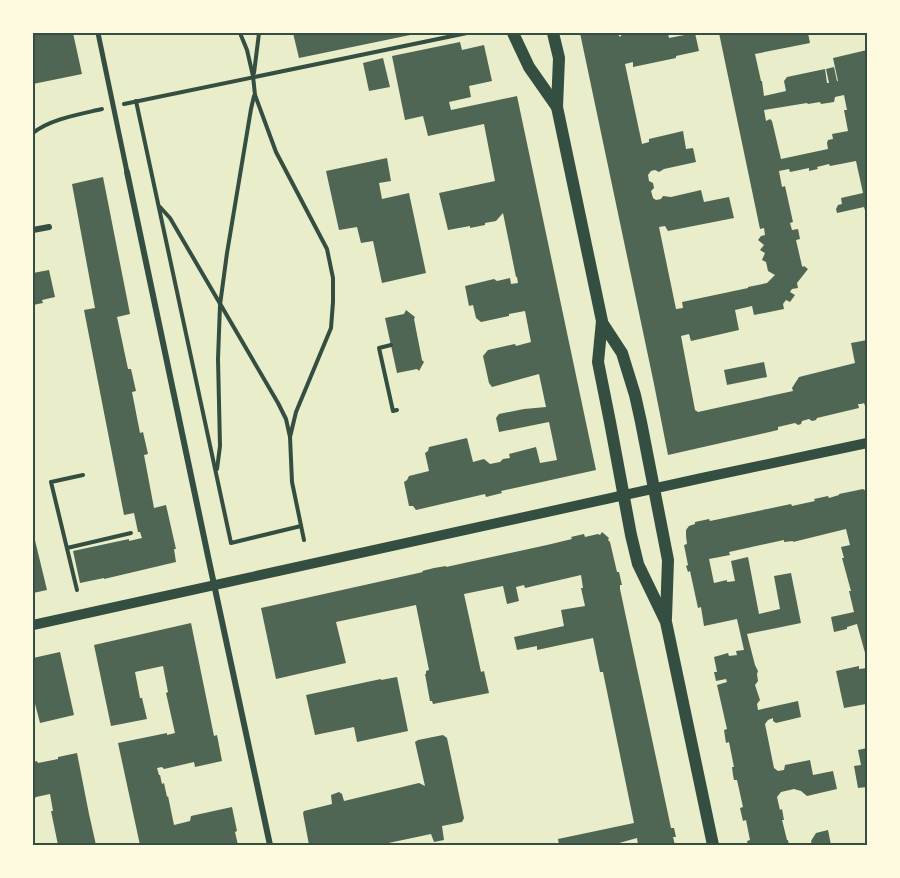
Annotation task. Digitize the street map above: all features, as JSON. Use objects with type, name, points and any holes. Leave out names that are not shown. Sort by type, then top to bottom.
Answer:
[{"type":"main road","points":[[513,33],[529,67],[556,107]]},
{"type":"main road","points":[[553,33],[559,58],[556,107],[603,324],[621,353],[635,395],[668,561],[666,622],[713,845]]},
{"type":"main road","points":[[603,324],[598,362],[631,535],[638,564],[666,622]]},
{"type":"street","points":[[98,33],[270,845]]},
{"type":"street","points":[[33,230],[49,227]]},
{"type":"street","points":[[33,625],[867,443]]},
{"type":"path","points":[[240,33],[247,50],[255,95],[276,152],[327,249],[333,278],[330,328],[296,412],[290,437]]},
{"type":"path","points":[[253,76],[259,33]]},
{"type":"path","points":[[300,526],[231,543],[136,101],[467,33]]},
{"type":"path","points":[[216,474],[220,446],[218,359],[220,305],[255,95]]},
{"type":"path","points":[[33,133],[62,119],[113,106]]},
{"type":"path","points":[[158,205],[170,218],[286,419],[290,437],[292,482],[304,540]]},
{"type":"path","points":[[391,345],[380,348],[393,411],[397,410]]},
{"type":"path","points":[[76,590],[51,482],[83,475]]},
{"type":"path","points":[[67,548],[131,533]]},
{"type":"building","points":[[33,33],[73,33],[82,74],[33,84]]},
{"type":"building","points":[[293,33],[415,33],[415,34],[299,58]]},
{"type":"building","points":[[580,33],[617,33],[620,37],[623,33],[668,33],[669,38],[695,33],[699,51],[633,67],[633,62],[625,64],[642,144],[649,142],[649,139],[683,131],[686,149],[693,148],[696,162],[659,172],[651,171],[648,175],[649,181],[653,183],[654,188],[651,191],[653,198],[656,200],[663,196],[671,197],[701,190],[704,202],[729,197],[734,218],[668,231],[665,226],[659,227],[676,309],[683,308],[682,302],[767,283],[775,275],[768,271],[766,262],[762,260],[765,253],[760,250],[764,245],[758,240],[765,235],[764,228],[760,229],[719,33],[808,33],[810,43],[755,54],[764,96],[786,91],[784,81],[787,77],[825,69],[827,83],[829,83],[826,69],[834,67],[838,81],[833,58],[867,50],[867,217],[864,207],[837,213],[836,209],[842,204],[841,198],[863,193],[856,161],[830,166],[829,164],[809,171],[809,168],[790,172],[789,169],[779,171],[782,187],[785,186],[793,222],[790,223],[792,230],[798,229],[800,239],[796,240],[802,266],[808,269],[797,283],[798,288],[790,292],[795,295],[790,302],[786,300],[783,304],[784,309],[754,315],[752,306],[735,310],[739,330],[691,341],[689,334],[681,336],[695,410],[698,412],[793,391],[792,388],[799,377],[855,363],[851,343],[867,340],[867,411],[864,403],[858,404],[859,408],[812,421],[809,419],[798,425],[795,423],[778,427],[778,430],[668,455]],"holes":[[[844,95],[847,110],[844,110],[848,131],[832,134],[833,139],[828,140],[827,143],[828,149],[781,159],[772,121],[770,119],[766,121],[764,110],[807,103],[834,102],[835,97]]]},
{"type":"building","points":[[460,42],[462,50],[484,45],[492,81],[469,86],[471,97],[449,102],[451,110],[517,96],[596,470],[501,491],[502,493],[486,497],[485,494],[416,510],[413,506],[409,506],[404,482],[409,476],[429,471],[425,453],[429,447],[467,438],[473,462],[484,459],[490,464],[500,462],[510,458],[509,454],[536,447],[540,463],[557,460],[549,422],[499,432],[496,418],[499,414],[546,407],[539,374],[492,387],[483,356],[488,350],[531,342],[525,311],[481,322],[476,318],[473,305],[469,306],[465,286],[494,279],[497,281],[510,278],[511,284],[518,283],[503,213],[496,221],[485,223],[485,225],[448,230],[439,193],[495,181],[484,124],[428,136],[423,116],[405,120],[392,56]]},
{"type":"building","points":[[383,58],[390,87],[369,91],[363,63]]},
{"type":"building","points":[[387,158],[391,181],[379,183],[382,199],[409,193],[426,273],[382,283],[373,241],[361,243],[357,227],[339,230],[326,171]]},
{"type":"building","points":[[103,177],[130,314],[117,317],[128,369],[131,369],[136,391],[132,392],[140,433],[143,432],[148,454],[144,455],[154,508],[166,505],[176,549],[174,549],[176,562],[80,583],[73,551],[142,538],[138,532],[134,513],[124,515],[84,310],[95,308],[72,184]]},
{"type":"building","points":[[49,270],[55,297],[33,305],[33,273]]},
{"type":"building","points":[[406,310],[415,317],[424,362],[419,371],[417,369],[397,373],[385,318],[404,314]]},
{"type":"building","points":[[764,362],[767,377],[727,385],[724,370]]},
{"type":"building","points":[[863,489],[867,496],[867,660],[857,624],[834,632],[831,617],[854,612],[842,558],[844,558],[841,547],[850,545],[846,529],[793,542],[784,542],[784,540],[729,552],[730,555],[709,559],[714,583],[735,581],[731,561],[748,557],[759,614],[780,609],[774,576],[791,573],[801,623],[747,634],[758,671],[758,681],[755,685],[760,700],[757,704],[758,710],[798,701],[801,717],[776,723],[773,718],[765,724],[774,768],[778,771],[784,770],[785,765],[810,760],[813,775],[833,771],[837,789],[807,796],[794,789],[781,792],[777,797],[780,810],[782,809],[784,820],[782,820],[789,845],[748,845],[747,841],[750,840],[746,820],[743,821],[740,808],[743,807],[737,780],[734,780],[729,742],[726,743],[724,730],[727,729],[717,685],[727,682],[726,679],[716,681],[714,672],[717,672],[714,657],[728,653],[729,656],[737,655],[736,651],[744,650],[737,619],[704,626],[701,607],[698,608],[690,571],[688,572],[686,566],[688,565],[684,545],[687,544],[686,530],[695,522],[791,504],[792,506]]},
{"type":"building","points":[[33,532],[47,590],[33,593]]},
{"type":"building","points":[[602,532],[609,538],[617,572],[619,572],[622,585],[620,589],[671,828],[674,828],[676,837],[673,837],[675,845],[638,845],[637,838],[612,845],[559,845],[558,839],[634,823],[603,672],[600,672],[593,638],[537,650],[537,646],[517,650],[514,637],[564,626],[561,610],[585,606],[581,575],[525,588],[524,585],[516,587],[519,601],[507,604],[503,586],[464,594],[481,672],[484,671],[489,693],[433,704],[430,701],[425,674],[429,670],[416,605],[336,622],[346,663],[276,679],[261,608],[434,568],[547,545],[584,534],[585,537],[600,535]]},
{"type":"building","points":[[191,623],[214,736],[217,735],[222,761],[195,767],[194,762],[164,769],[157,768],[168,796],[174,825],[190,821],[191,816],[232,807],[238,845],[140,845],[118,743],[175,733],[166,693],[168,692],[163,666],[135,672],[147,719],[111,726],[94,645]]},
{"type":"building","points":[[60,652],[74,715],[40,723],[33,696],[33,658]]},
{"type":"building","points":[[859,666],[859,669],[867,668],[866,704],[844,708],[836,671]]},
{"type":"building","points":[[397,677],[408,731],[357,742],[354,727],[315,735],[306,695]]},
{"type":"building","points":[[443,735],[447,738],[464,818],[462,822],[442,826],[444,840],[434,842],[431,834],[379,845],[309,845],[304,811],[332,804],[331,795],[339,792],[344,801],[419,783],[425,786],[415,742]]},
{"type":"building","points":[[867,748],[867,787],[858,788],[854,766],[861,765],[858,750]]},
{"type":"building","points":[[77,753],[96,845],[58,845],[50,794],[36,797],[33,800],[33,762],[58,759],[58,757]]},
{"type":"building","points":[[828,830],[831,845],[812,845],[811,841],[816,833]]}]
